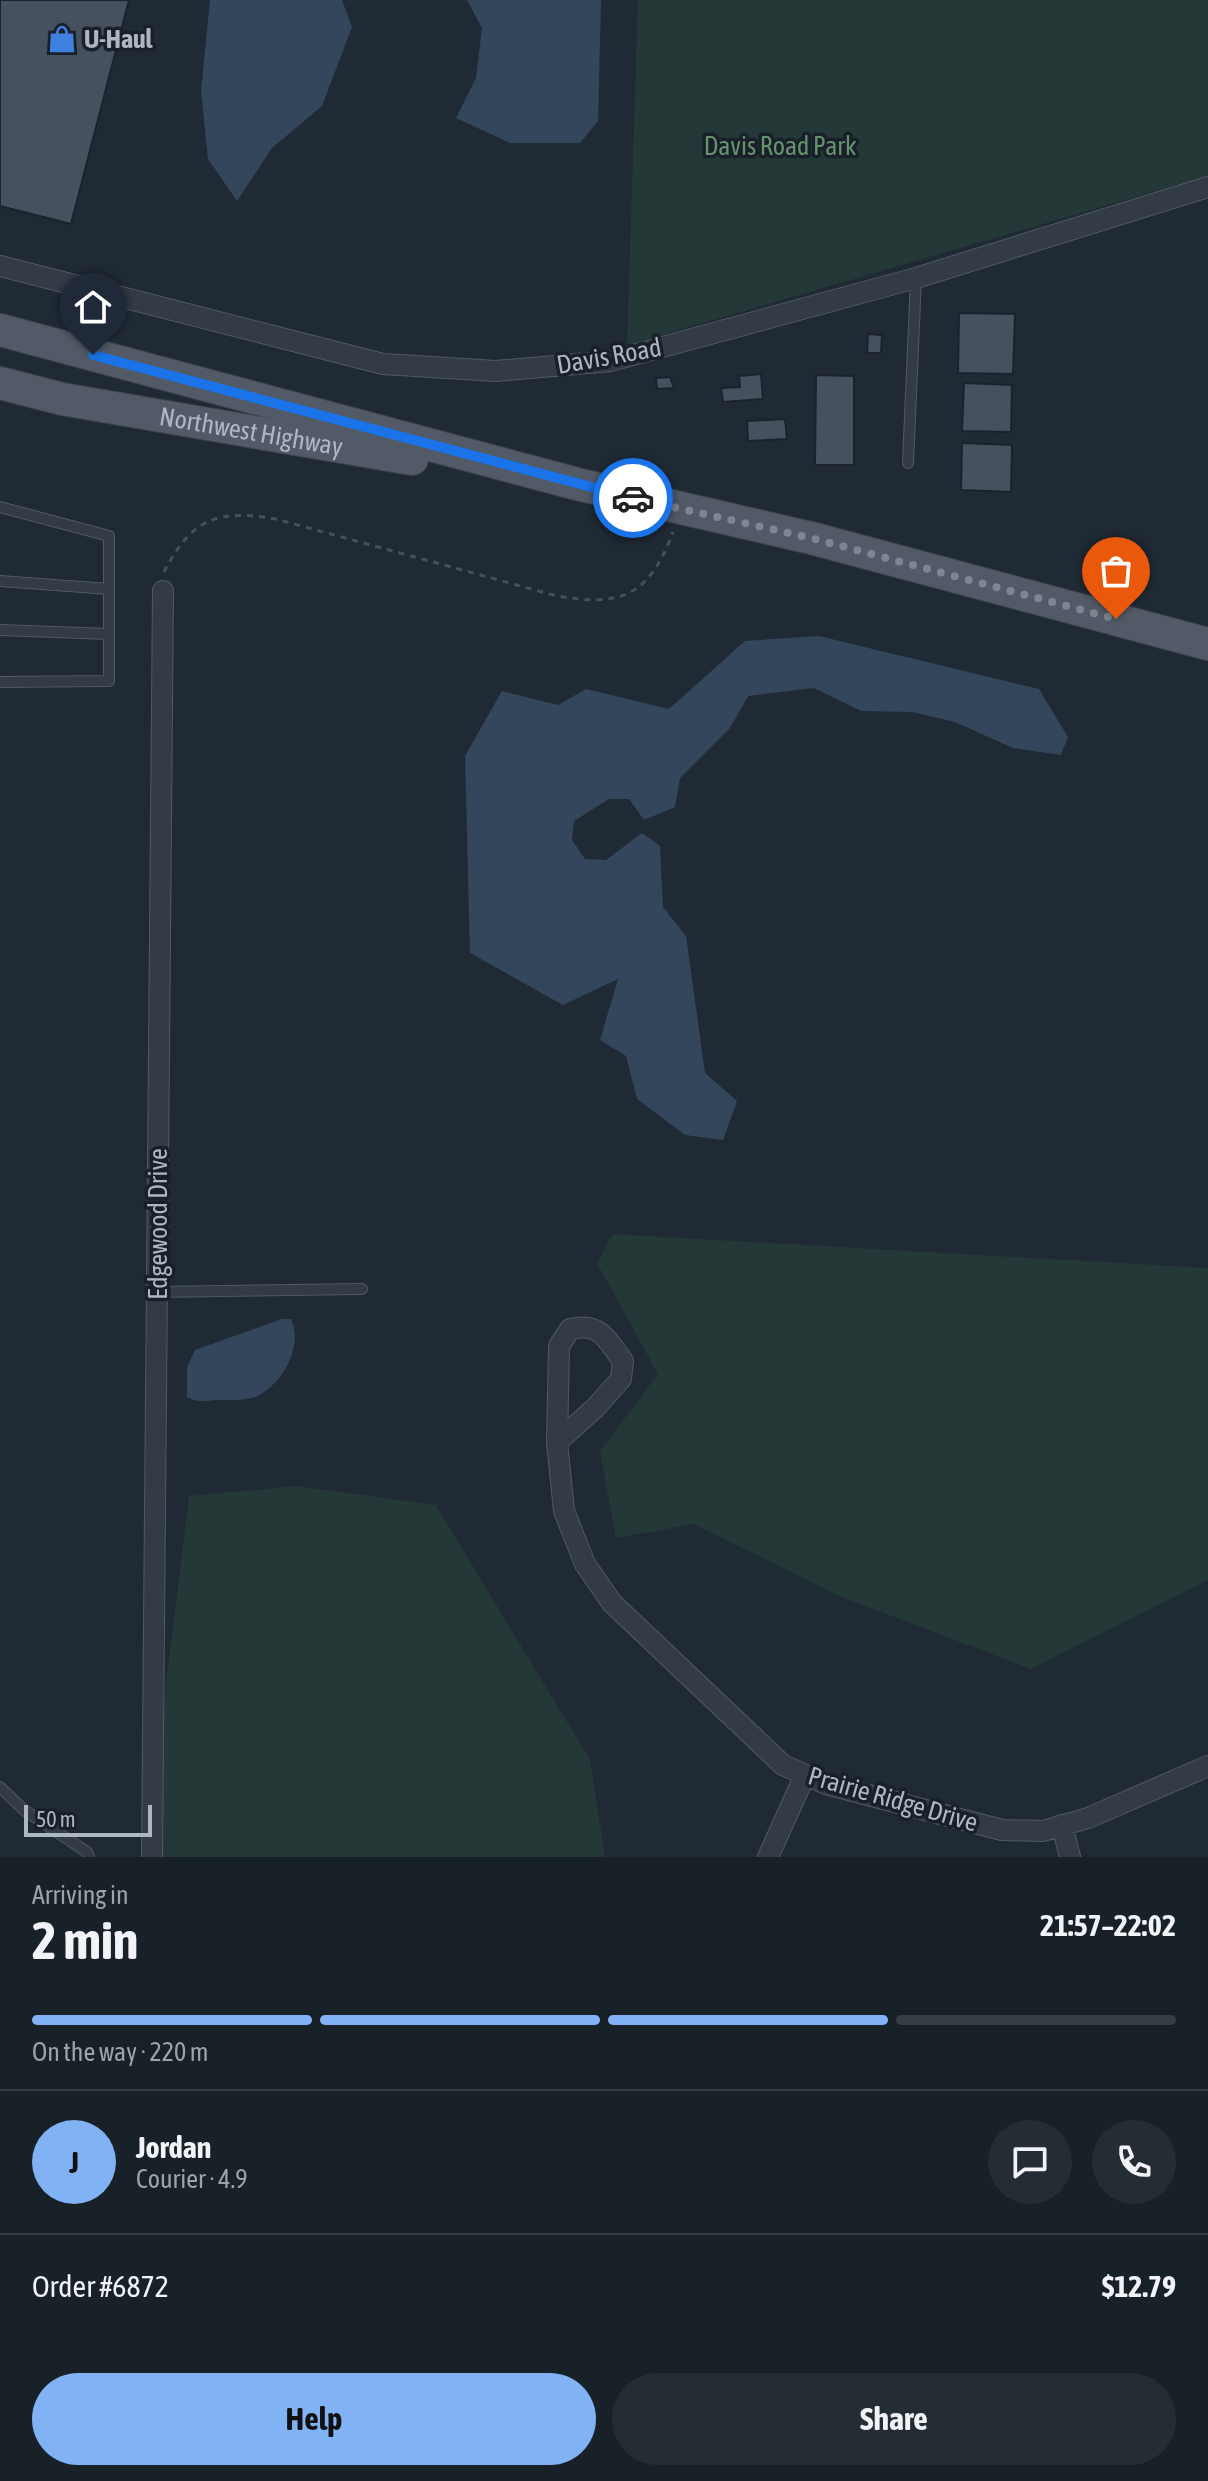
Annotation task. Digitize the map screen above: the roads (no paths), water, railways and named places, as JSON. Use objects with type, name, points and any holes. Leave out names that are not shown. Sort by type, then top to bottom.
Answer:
[{"type":"main road","name":"Northwest Highway","points":[[0,330],[577,484]]},
{"type":"main road","name":"Northwest Highway","points":[[0,383],[62,399],[305,442],[577,484]]},
{"type":"main road","points":[[577,484],[811,538],[1208,644]]},
{"type":"street","name":"Davis Road","points":[[0,266],[383,364],[496,371],[611,361],[916,278],[1208,187]]},
{"type":"street","name":"Edgewood Drive","points":[[152,1857],[163,591]]},
{"type":"street","name":"Prairie Ridge Drive","points":[[557,1442],[595,1408],[621,1379],[623,1361],[600,1331],[585,1325],[570,1329],[559,1346],[557,1442],[564,1511],[585,1564],[612,1603],[783,1765],[826,1784],[1002,1830],[1043,1831],[1088,1818],[1208,1766]]},
{"type":"street","points":[[768,1857],[805,1775]]},
{"type":"street","points":[[1062,1825],[1070,1857]]},
{"type":"lane","points":[[908,463],[916,278]]},
{"type":"lane","points":[[0,507],[109,536],[109,681],[0,682]]},
{"type":"lane","points":[[0,581],[109,589]]},
{"type":"lane","points":[[0,630],[109,634]]},
{"type":"lane","points":[[157,1292],[362,1289]]},
{"type":"lane","points":[[0,1787],[24,1810],[87,1852],[89,1857]]},
{"type":"water","points":[[210,0],[342,0],[352,27],[322,106],[272,148],[237,201],[208,159],[201,91]]},
{"type":"water","points":[[467,0],[601,0],[598,121],[580,143],[510,143],[456,118],[476,78],[482,28]]},
{"type":"water","points":[[819,636],[1039,689],[1068,737],[1061,755],[1013,748],[955,722],[913,712],[861,711],[814,688],[748,696],[730,728],[680,778],[675,807],[644,820],[629,799],[609,799],[574,821],[572,840],[585,859],[606,860],[642,833],[660,846],[663,907],[686,936],[705,1073],[737,1101],[723,1140],[685,1135],[637,1099],[626,1056],[600,1040],[618,979],[563,1005],[470,953],[465,756],[502,691],[558,705],[586,689],[669,709],[745,641]]},
{"type":"water","points":[[282,1319],[291,1319],[295,1341],[282,1375],[265,1392],[241,1400],[202,1401],[187,1397],[187,1367],[195,1350]]},
{"type":"place","name":"U-Haul","points":[[62,39]]},
{"type":"park label","name":"Davis Road Park","points":[[780,146]]}]
